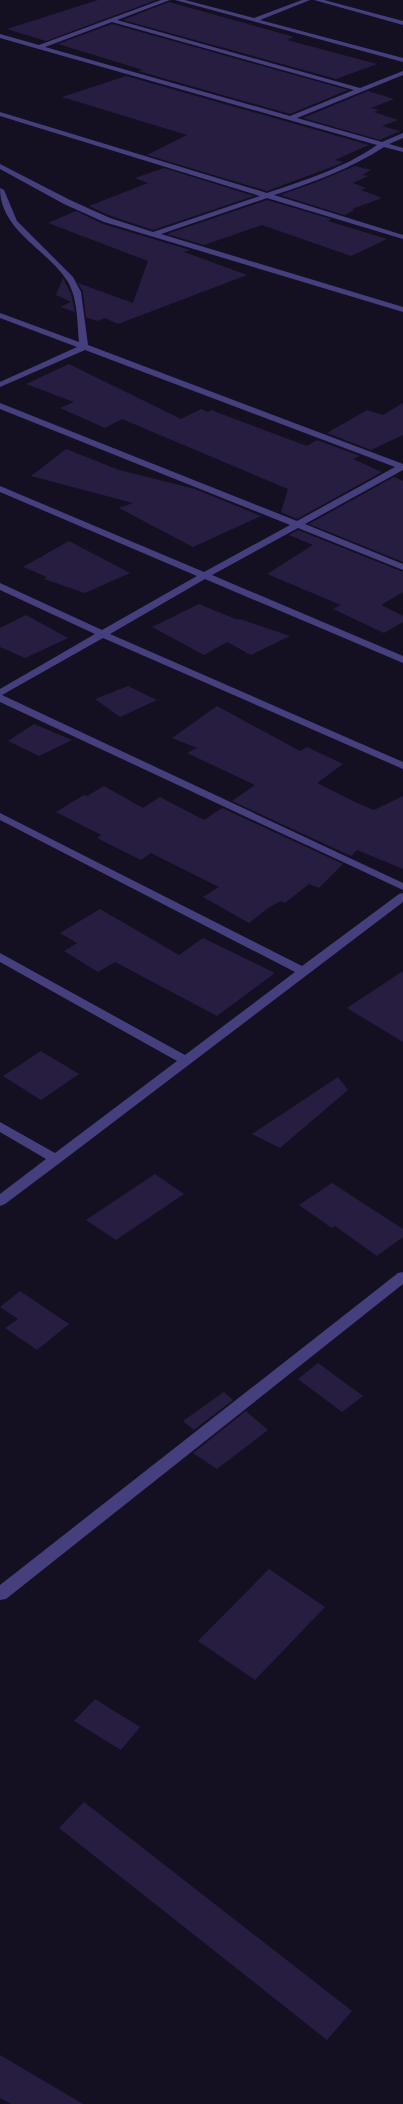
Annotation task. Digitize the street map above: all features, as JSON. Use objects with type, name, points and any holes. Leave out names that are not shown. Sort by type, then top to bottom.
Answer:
[{"type":"street","points":[[41,46],[167,0]]},
{"type":"street","points":[[178,0],[403,60]]},
{"type":"street","points":[[255,20],[307,0]]},
{"type":"street","points":[[317,0],[403,23]]},
{"type":"street","points":[[110,20],[362,90]]},
{"type":"street","points":[[0,36],[41,46],[403,150]]},
{"type":"street","points":[[293,118],[403,73]]},
{"type":"street","points":[[0,114],[403,237]]},
{"type":"street","points":[[152,234],[310,181],[361,159],[383,144],[403,135]]},
{"type":"street","points":[[0,166],[107,220],[403,310]]},
{"type":"street","points":[[0,190],[14,222],[69,277],[77,292],[84,348]]},
{"type":"street","points":[[0,315],[402,467]]},
{"type":"street","points":[[0,385],[84,348]]},
{"type":"street","points":[[0,406],[403,568]]},
{"type":"street","points":[[0,693],[204,576],[402,467]]},
{"type":"street","points":[[0,489],[403,660]]},
{"type":"street","points":[[0,586],[102,634],[403,766]]},
{"type":"street","points":[[0,698],[403,887]]},
{"type":"street","points":[[0,816],[304,972]]},
{"type":"street","points":[[0,1200],[403,896]]},
{"type":"street","points":[[0,957],[184,1060]]},
{"type":"street","points":[[0,1126],[56,1159]]},
{"type":"street","points":[[0,1594],[403,1277]]},
{"type":"building","points":[[98,0],[156,0],[46,41],[7,29]]},
{"type":"building","points":[[169,2],[294,37],[287,40],[377,64],[336,79],[123,20]]},
{"type":"building","points":[[112,24],[348,90],[290,114],[138,71],[143,70],[58,44]]},
{"type":"building","points":[[126,76],[369,145],[335,160],[343,162],[337,165],[267,191],[147,155],[187,135],[62,97]]},
{"type":"building","points":[[368,91],[394,99],[371,108],[379,110],[374,112],[398,120],[382,126],[400,131],[380,140],[303,118]]},
{"type":"building","points":[[355,166],[371,170],[362,175],[368,176],[353,183],[366,188],[361,190],[382,198],[352,209],[355,210],[344,215],[280,195],[317,182]]},
{"type":"building","points":[[164,168],[254,196],[153,230],[111,216],[89,206],[148,183],[135,178]]},
{"type":"building","points":[[267,200],[331,219],[328,221],[387,239],[351,256],[262,225],[204,245],[167,234]]},
{"type":"building","points":[[76,211],[103,224],[190,250],[184,252],[247,275],[118,324],[105,318],[97,321],[86,317],[83,292],[78,283],[133,303],[148,261],[48,223]]},
{"type":"building","points":[[63,278],[71,294],[75,312],[60,307],[71,302],[56,295]]},
{"type":"building","points":[[69,364],[181,419],[201,409],[208,412],[211,410],[307,446],[317,440],[360,456],[353,459],[382,472],[297,519],[281,512],[288,489],[122,419],[105,428],[60,408],[74,402],[26,384]]},
{"type":"building","points":[[403,403],[403,435],[371,450],[327,433],[367,410],[383,415]]},
{"type":"building","points":[[66,449],[119,470],[195,489],[261,516],[193,547],[119,508],[133,503],[31,476]]},
{"type":"building","points":[[394,477],[403,481],[403,562],[309,524]]},
{"type":"building","points":[[298,530],[403,572],[403,592],[381,605],[403,616],[403,622],[384,633],[333,609],[341,605],[267,574],[313,545],[289,535]]},
{"type":"building","points":[[69,541],[130,573],[85,593],[44,579],[47,577],[23,567]]},
{"type":"building","points":[[199,604],[238,620],[240,619],[290,636],[251,655],[227,642],[204,655],[152,627]]},
{"type":"building","points":[[26,615],[68,638],[25,658],[0,647],[0,628]]},
{"type":"building","points":[[128,686],[157,700],[120,717],[95,699]]},
{"type":"building","points":[[217,706],[300,751],[307,747],[343,764],[317,783],[355,802],[374,810],[403,796],[403,869],[357,850],[351,856],[232,801],[255,785],[187,753],[197,748],[172,738]]},
{"type":"building","points":[[34,724],[72,740],[39,756],[8,741]]},
{"type":"building","points":[[104,786],[143,808],[160,797],[204,820],[222,808],[343,864],[319,888],[309,884],[285,903],[281,901],[268,908],[249,923],[203,897],[219,887],[151,853],[141,860],[97,838],[101,835],[56,812],[84,795],[87,796]]},
{"type":"building","points":[[100,909],[179,955],[203,938],[275,973],[217,1016],[115,962],[98,972],[64,951],[77,943],[60,933]]},
{"type":"building","points":[[403,971],[403,1042],[347,1008]]},
{"type":"building","points":[[41,1051],[79,1074],[41,1100],[3,1076]]},
{"type":"building","points":[[338,1077],[348,1090],[280,1148],[252,1134]]},
{"type":"building","points":[[155,1174],[184,1194],[116,1240],[86,1220]]},
{"type":"building","points":[[332,1183],[403,1229],[403,1237],[377,1256],[335,1226],[332,1228],[299,1205]]},
{"type":"building","points":[[20,1291],[69,1324],[37,1350],[5,1328],[18,1319],[0,1307]]},
{"type":"building","points":[[318,1363],[363,1396],[342,1412],[298,1379]]},
{"type":"building","points":[[224,1392],[233,1400],[194,1430],[183,1421]]},
{"type":"building","points":[[246,1411],[268,1430],[217,1469],[193,1453]]},
{"type":"building","points":[[269,1569],[325,1607],[255,1680],[198,1641]]},
{"type":"building","points":[[95,1699],[140,1727],[121,1750],[74,1721]]},
{"type":"building","points":[[84,1802],[352,2011],[327,2040],[59,1828]]},
{"type":"building","points":[[0,2055],[83,2104],[11,2104],[0,2098]]}]
